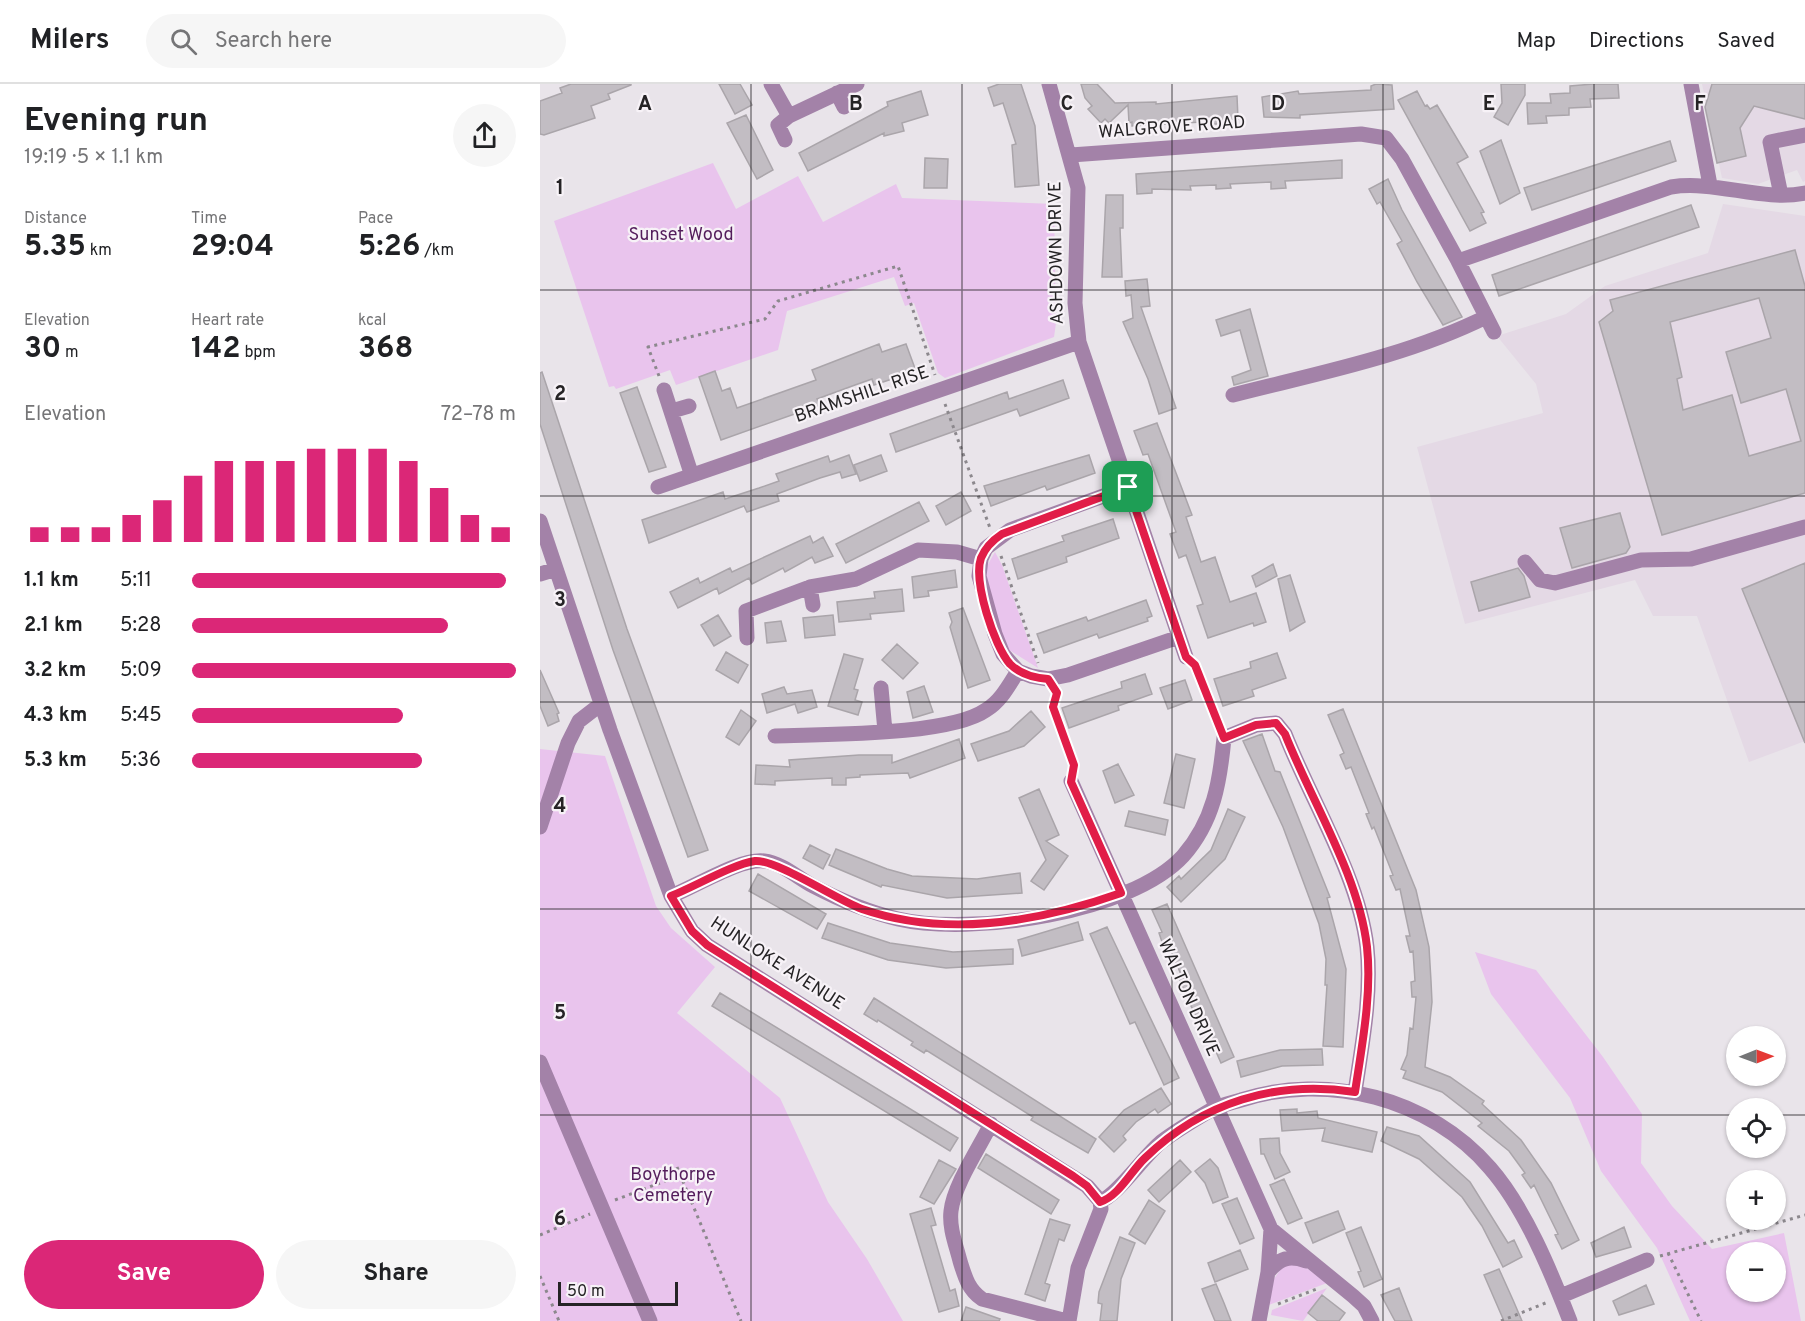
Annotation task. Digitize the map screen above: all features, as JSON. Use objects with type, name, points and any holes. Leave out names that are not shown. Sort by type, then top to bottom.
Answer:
[{"type":"street","points":[[771,84],[789,116]]},
{"type":"street","points":[[785,140],[778,125],[789,116],[841,100],[856,84]]},
{"type":"street","points":[[1049,84],[1071,155]]},
{"type":"street","points":[[1691,84],[1710,185]]},
{"type":"street","name":"WALGROVE ROAD","points":[[1071,155],[1360,134],[1386,138],[1402,159],[1494,332]]},
{"type":"street","points":[[1781,195],[1770,142],[1805,135]]},
{"type":"street","name":"ASHDOWN DRIVE","points":[[1071,155],[1079,194],[1075,303],[1079,342],[1186,657]]},
{"type":"street","points":[[1458,261],[1671,187],[1692,184],[1781,195],[1805,193]]},
{"type":"street","points":[[1233,395],[1397,352],[1442,338],[1486,317]]},
{"type":"street","name":"BRAMSHILL RISE","points":[[658,487],[691,473],[1079,342]]},
{"type":"street","points":[[664,390],[691,473]]},
{"type":"street","points":[[672,411],[688,406]]},
{"type":"street","points":[[1128,487],[1002,534],[986,548],[978,576],[992,624],[1003,654],[1018,671],[1048,679],[1068,675],[1179,637]]},
{"type":"street","name":"HUNLOKE AVENUE","points":[[540,521],[602,704],[671,896],[692,931],[707,945],[1073,1176],[1087,1186],[1100,1202]]},
{"type":"street","points":[[1525,562],[1540,580],[1555,583],[1641,560],[1691,559],[1805,527]]},
{"type":"street","points":[[747,638],[746,611],[810,587],[855,579],[918,550],[957,552],[981,559]]},
{"type":"street","points":[[540,574],[556,569]]},
{"type":"street","points":[[810,587],[813,605]]},
{"type":"street","points":[[775,736],[885,731],[961,720],[986,711],[1004,694],[1018,671]]},
{"type":"street","points":[[882,688],[885,731]]},
{"type":"street","points":[[540,827],[568,743],[579,721],[602,704]]},
{"type":"street","points":[[671,896],[755,861],[772,863],[862,909],[900,919],[970,924],[1015,921],[1072,911],[1121,893],[1167,869],[1192,844],[1216,799],[1224,738],[1256,725],[1276,723],[1285,734],[1343,865],[1367,946],[1367,996],[1355,1092]]},
{"type":"street","name":"WALTON DRIVE","points":[[1071,782],[1214,1108],[1271,1229],[1364,1306],[1372,1321]]},
{"type":"street","points":[[540,1062],[650,1321]]},
{"type":"street","points":[[991,1124],[955,1196],[951,1211],[951,1227],[966,1282],[973,1293],[982,1299],[1068,1321],[1078,1268],[1100,1217],[1100,1202],[1111,1197],[1133,1169],[1161,1142],[1214,1108],[1283,1089],[1309,1088],[1355,1092],[1394,1104],[1431,1120],[1456,1136],[1490,1167],[1514,1202],[1561,1296],[1570,1321]]},
{"type":"street","name":"WALTON DRIVE","points":[[1259,1316],[1268,1272],[1271,1229]]},
{"type":"street","points":[[1268,1272],[1285,1258],[1294,1257],[1312,1262]]},
{"type":"street","points":[[1561,1296],[1647,1260]]},
{"type":"path","points":[[664,390],[648,347],[765,319],[778,301],[898,266],[939,390]]},
{"type":"path","points":[[1186,657],[1195,665],[1224,738]]},
{"type":"path","points":[[1048,679],[1057,693],[1053,707],[1074,765],[1071,782]]},
{"type":"path","points":[[677,1167],[741,1321]]},
{"type":"path","points":[[540,1235],[681,1175]]},
{"type":"path","points":[[1647,1260],[1805,1215]]},
{"type":"path","points":[[1668,1253],[1701,1321]]},
{"type":"path","points":[[540,1276],[559,1321]]},
{"type":"path","points":[[1259,1316],[1335,1282]]},
{"type":"path","points":[[1502,1321],[1561,1296]]},
{"type":"shaded area","points":[[1702,84],[1805,84],[1805,181],[1803,182],[1797,170],[1758,184],[1722,178]]},
{"type":"shaded area","points":[[1723,204],[1805,216],[1805,741],[1749,762],[1697,616],[1653,616],[1635,580],[1465,624],[1417,447],[1543,413],[1536,384],[1497,336],[1566,314],[1605,286],[1708,253]]},
{"type":"green space","name":"Sunset Wood","points":[[713,163],[736,209],[798,176],[823,222],[896,184],[902,198],[1054,204],[1056,323],[1054,337],[945,378],[938,373],[914,303],[905,306],[894,277],[787,311],[778,350],[676,385],[670,370],[616,389],[614,386],[609,387],[554,221]]},
{"type":"green space","points":[[995,552],[1002,565],[1038,668],[1009,650],[1003,636],[985,581],[987,566]]},
{"type":"green space","name":"Boythorpe Cemetery","points":[[540,749],[605,756],[656,906],[671,928],[715,967],[677,1013],[780,1098],[828,1202],[867,1259],[903,1321],[540,1321]]},
{"type":"green space","points":[[1475,952],[1536,970],[1603,1057],[1642,1114],[1641,1163],[1672,1206],[1712,1249],[1726,1246],[1726,1302],[1786,1302],[1786,1243],[1801,1321],[1690,1321],[1657,1248],[1601,1171],[1570,1098],[1491,994]]},
{"type":"green space","points":[[1784,1233],[1786,1242],[1744,1242]]},
{"type":"green space","points":[[1284,1264],[1304,1266],[1327,1283],[1269,1305],[1274,1279]]},
{"type":"green space","points":[[1327,1288],[1303,1321],[1271,1315],[1272,1310]]},
{"type":"building","points":[[571,84],[631,85],[608,94],[610,99],[591,106],[595,118],[544,135],[540,134],[540,101],[562,93],[560,88]]},
{"type":"building","points":[[719,84],[740,84],[752,105],[735,114]]},
{"type":"building","points":[[999,84],[1021,84],[1035,126],[1039,185],[1015,187],[1012,145],[1016,144],[1003,103],[994,106],[988,88]]},
{"type":"building","points":[[1081,84],[1097,84],[1115,103],[1156,102],[1156,104],[1237,96],[1238,119],[1217,120],[1218,124],[1202,124],[1202,122],[1132,126],[1132,122],[1129,123],[1128,105],[1109,123],[1105,119],[1101,123],[1088,109],[1092,106],[1085,98]]},
{"type":"building","points":[[1501,84],[1525,84],[1525,95],[1508,125],[1494,117],[1502,103]]},
{"type":"building","points":[[1618,84],[1619,98],[1590,99],[1591,107],[1569,108],[1569,115],[1546,116],[1547,123],[1528,124],[1527,103],[1551,103],[1550,94],[1570,93],[1570,86]]},
{"type":"building","points":[[1712,84],[1805,84],[1805,119],[1754,106],[1740,128],[1746,156],[1717,163],[1705,107]]},
{"type":"building","points":[[1392,85],[1394,109],[1300,115],[1300,118],[1264,117],[1262,97],[1298,91],[1299,94],[1371,90],[1371,86]]},
{"type":"building","points":[[921,91],[928,115],[902,123],[904,131],[884,136],[884,133],[808,171],[799,153],[888,106],[887,102]]},
{"type":"building","points":[[1417,91],[1425,106],[1427,105],[1430,109],[1437,105],[1468,157],[1457,163],[1484,212],[1481,213],[1486,223],[1470,231],[1398,100]]},
{"type":"building","points":[[746,115],[773,170],[757,179],[727,123]]},
{"type":"building","points":[[1501,140],[1520,193],[1500,204],[1480,151]]},
{"type":"building","points":[[1670,141],[1676,161],[1532,210],[1524,188]]},
{"type":"building","points":[[925,158],[948,159],[947,188],[924,188]]},
{"type":"building","points":[[1342,160],[1342,178],[1285,181],[1286,188],[1271,189],[1271,182],[1230,184],[1231,188],[1216,189],[1216,185],[1190,186],[1191,190],[1152,189],[1152,193],[1137,194],[1136,174]]},
{"type":"building","points":[[1388,179],[1402,210],[1462,317],[1443,325],[1417,282],[1397,244],[1402,241],[1380,202],[1377,204],[1369,189]]},
{"type":"building","points":[[1106,195],[1123,195],[1123,228],[1120,228],[1122,277],[1102,277]]},
{"type":"building","points":[[1691,205],[1699,227],[1499,296],[1492,275]]},
{"type":"building","points":[[1795,250],[1805,286],[1805,493],[1662,535],[1599,322],[1613,311],[1610,300]],"holes":[[[1759,298],[1771,338],[1726,352],[1741,403],[1786,389],[1801,441],[1749,456],[1732,395],[1683,410],[1677,379],[1682,377],[1670,322]]]},
{"type":"building","points":[[1147,279],[1150,306],[1141,307],[1176,408],[1159,414],[1148,379],[1123,322],[1133,318],[1131,295],[1126,296],[1125,281]]},
{"type":"building","points":[[1250,309],[1268,376],[1234,385],[1232,377],[1251,370],[1240,330],[1221,336],[1216,320]]},
{"type":"building","points":[[879,344],[882,352],[906,344],[916,371],[874,385],[872,379],[855,385],[817,399],[820,405],[721,440],[699,377],[715,371],[722,391],[730,388],[737,408],[816,380],[812,370]]},
{"type":"building","points":[[542,372],[627,629],[708,850],[688,857],[613,650],[540,424],[540,373]]},
{"type":"building","points":[[1063,380],[1069,398],[1020,416],[1017,409],[896,452],[890,434],[1007,392],[1009,399]]},
{"type":"building","points":[[637,387],[666,467],[649,472],[620,393]]},
{"type":"building","points":[[1157,423],[1192,515],[1186,517],[1201,562],[1215,557],[1230,602],[1256,593],[1266,622],[1254,626],[1253,623],[1208,638],[1197,606],[1203,604],[1186,555],[1179,558],[1170,534],[1176,532],[1148,454],[1143,455],[1134,431]]},
{"type":"building","points":[[849,455],[856,474],[842,478],[840,472],[820,478],[777,494],[779,501],[747,512],[744,506],[649,543],[642,520],[723,492],[725,499],[759,488],[779,481],[776,474],[828,456],[830,462]]},
{"type":"building","points":[[881,455],[887,471],[860,481],[854,465]]},
{"type":"building","points":[[1089,455],[1095,473],[1047,490],[1045,486],[991,506],[984,486]]},
{"type":"building","points":[[961,492],[971,511],[946,525],[936,506]]},
{"type":"building","points":[[919,502],[929,521],[846,563],[836,544]]},
{"type":"building","points":[[1620,513],[1630,547],[1626,553],[1572,568],[1560,528]]},
{"type":"building","points":[[1113,519],[1119,538],[1066,557],[1067,562],[1018,579],[1012,559],[1064,541],[1062,536]]},
{"type":"building","points":[[810,536],[813,543],[823,537],[833,556],[815,563],[812,557],[785,572],[783,568],[752,584],[749,578],[719,594],[717,588],[678,608],[670,592],[698,578],[700,583],[730,568],[732,572]]},
{"type":"building","points":[[1805,563],[1805,743],[1742,589]]},
{"type":"building","points":[[1273,564],[1277,576],[1256,587],[1252,576]]},
{"type":"building","points":[[1518,568],[1524,576],[1530,597],[1479,611],[1471,582]]},
{"type":"building","points":[[955,570],[957,587],[928,591],[929,596],[914,598],[912,577]]},
{"type":"building","points":[[1290,575],[1305,622],[1290,631],[1278,579]]},
{"type":"building","points":[[902,589],[904,611],[870,614],[871,619],[839,622],[837,602],[875,598],[874,592]]},
{"type":"building","points":[[1146,600],[1152,616],[1147,618],[1148,621],[1099,638],[1097,634],[1044,653],[1037,634],[1086,617],[1088,621]]},
{"type":"building","points":[[963,608],[990,680],[968,688],[950,627],[952,622],[949,613]]},
{"type":"building","points":[[718,615],[731,636],[714,646],[701,625]]},
{"type":"building","points":[[833,615],[835,635],[805,638],[803,618]]},
{"type":"building","points":[[781,621],[786,641],[767,643],[765,623]]},
{"type":"building","points":[[897,644],[918,663],[903,679],[882,660]]},
{"type":"building","points":[[726,652],[748,665],[738,683],[716,670]]},
{"type":"building","points":[[1277,653],[1286,678],[1252,690],[1254,696],[1223,706],[1214,679],[1251,668],[1250,662]]},
{"type":"building","points":[[844,654],[863,659],[854,689],[858,690],[855,700],[862,702],[858,715],[828,706]]},
{"type":"building","points":[[540,670],[559,713],[557,714],[559,721],[548,726],[540,706]]},
{"type":"building","points":[[1145,674],[1152,694],[1118,706],[1119,710],[1069,728],[1062,708],[1122,688],[1121,682]]},
{"type":"building","points":[[1185,680],[1192,700],[1168,709],[1160,688]]},
{"type":"building","points":[[924,686],[933,712],[913,718],[907,692]]},
{"type":"building","points":[[784,687],[787,694],[812,690],[817,707],[798,713],[795,704],[767,713],[762,694]]},
{"type":"building","points":[[1343,709],[1416,890],[1429,947],[1431,981],[1432,1002],[1425,1067],[1450,1077],[1484,1101],[1482,1104],[1521,1140],[1551,1183],[1579,1240],[1562,1249],[1555,1235],[1558,1234],[1534,1185],[1531,1188],[1522,1175],[1525,1173],[1509,1151],[1478,1126],[1482,1123],[1442,1092],[1403,1078],[1406,1071],[1401,1069],[1407,1055],[1410,1028],[1413,1029],[1416,997],[1412,997],[1411,982],[1415,981],[1413,951],[1410,952],[1406,936],[1410,936],[1400,889],[1396,890],[1390,876],[1393,875],[1374,827],[1372,829],[1366,814],[1369,813],[1351,767],[1346,769],[1340,755],[1344,753],[1328,715]]},
{"type":"building","points":[[741,710],[756,721],[739,745],[726,737]]},
{"type":"building","points":[[1031,711],[1045,727],[1024,746],[978,761],[971,744],[1009,731]]},
{"type":"building","points":[[1262,734],[1275,771],[1280,772],[1330,897],[1327,898],[1346,969],[1343,1047],[1323,1046],[1327,985],[1325,985],[1326,959],[1319,924],[1283,827],[1243,741]]},
{"type":"building","points":[[959,739],[965,758],[910,778],[908,773],[860,775],[860,777],[846,778],[846,785],[832,785],[832,778],[775,781],[775,785],[755,784],[756,765],[790,767],[789,760],[859,755],[892,755],[892,763]]},
{"type":"building","points":[[1176,754],[1195,759],[1184,808],[1164,803]]},
{"type":"building","points":[[1118,764],[1134,795],[1115,803],[1103,771]]},
{"type":"building","points":[[1039,789],[1059,835],[1046,841],[1068,856],[1044,890],[1031,881],[1046,860],[1019,798]]},
{"type":"building","points":[[1228,809],[1245,817],[1225,859],[1181,902],[1167,887],[1179,876],[1181,879],[1211,850]]},
{"type":"building","points":[[1129,811],[1168,820],[1165,835],[1125,826]]},
{"type":"building","points":[[810,845],[830,855],[823,869],[803,858]]},
{"type":"building","points":[[836,849],[912,876],[977,879],[1020,873],[1022,893],[947,898],[882,885],[881,887],[829,865]]},
{"type":"building","points":[[758,874],[826,914],[817,929],[749,891]]},
{"type":"building","points":[[1167,904],[1234,1057],[1221,1063],[1202,1020],[1198,1021],[1185,993],[1179,978],[1182,977],[1169,946],[1164,948],[1159,933],[1162,932],[1152,910]]},
{"type":"building","points":[[1078,922],[1083,940],[1022,956],[1018,940]]},
{"type":"building","points":[[828,923],[890,943],[953,952],[1013,949],[1013,964],[946,968],[888,960],[822,938]]},
{"type":"building","points":[[1107,927],[1179,1078],[1164,1085],[1135,1022],[1130,1024],[1090,934]]},
{"type":"building","points":[[720,993],[958,1138],[950,1151],[712,1006]]},
{"type":"building","points":[[874,998],[1096,1139],[1088,1153],[1031,1120],[1033,1117],[926,1050],[924,1053],[911,1045],[913,1042],[878,1020],[877,1022],[864,1014]]},
{"type":"building","points":[[1322,1049],[1323,1065],[1282,1066],[1241,1077],[1237,1061],[1280,1050]]},
{"type":"building","points":[[1161,1088],[1171,1104],[1158,1113],[1155,1109],[1136,1122],[1123,1136],[1126,1140],[1114,1152],[1099,1137],[1124,1110]]},
{"type":"building","points":[[1297,1109],[1297,1113],[1317,1111],[1318,1118],[1377,1132],[1372,1152],[1322,1141],[1325,1128],[1282,1131],[1280,1110]]},
{"type":"building","points":[[1387,1127],[1419,1136],[1470,1182],[1508,1243],[1514,1240],[1522,1257],[1503,1267],[1482,1226],[1462,1197],[1419,1159],[1381,1141]]},
{"type":"building","points":[[1279,1138],[1280,1153],[1290,1172],[1275,1179],[1264,1154],[1261,1154],[1260,1139]]},
{"type":"building","points":[[986,1154],[1059,1200],[1051,1214],[978,1168]]},
{"type":"building","points":[[1210,1159],[1218,1168],[1228,1197],[1213,1203],[1205,1183],[1195,1171]]},
{"type":"building","points":[[939,1160],[956,1169],[934,1204],[920,1197]]},
{"type":"building","points":[[1180,1160],[1191,1172],[1159,1202],[1148,1190]]},
{"type":"building","points":[[1284,1179],[1302,1218],[1288,1224],[1270,1185]]},
{"type":"building","points":[[1237,1198],[1254,1238],[1240,1244],[1222,1204]]},
{"type":"building","points":[[1149,1200],[1165,1211],[1145,1244],[1129,1234]]},
{"type":"building","points":[[931,1208],[936,1225],[931,1226],[950,1291],[955,1289],[959,1306],[939,1312],[910,1214]]},
{"type":"building","points":[[1338,1211],[1345,1229],[1313,1243],[1305,1223]]},
{"type":"building","points":[[1050,1219],[1070,1225],[1064,1241],[1059,1239],[1045,1283],[1050,1285],[1045,1301],[1025,1294]]},
{"type":"building","points":[[1361,1227],[1382,1279],[1364,1287],[1358,1272],[1361,1271],[1346,1233]]},
{"type":"building","points":[[1624,1227],[1631,1247],[1596,1257],[1591,1243]]},
{"type":"building","points":[[1120,1237],[1135,1243],[1121,1279],[1117,1321],[1100,1321],[1102,1304],[1098,1303],[1099,1292]]},
{"type":"building","points":[[1240,1250],[1248,1269],[1215,1282],[1208,1263]]},
{"type":"building","points":[[1499,1269],[1522,1321],[1504,1321],[1484,1275]]},
{"type":"building","points":[[1216,1284],[1231,1321],[1215,1321],[1210,1309],[1202,1289]]},
{"type":"building","points":[[1646,1285],[1654,1304],[1619,1315],[1613,1301]]},
{"type":"building","points":[[1399,1288],[1412,1321],[1395,1321],[1381,1295]]},
{"type":"building","points":[[1322,1295],[1345,1313],[1339,1321],[1318,1321],[1308,1313]]},
{"type":"building","points":[[966,1307],[1000,1319],[999,1321],[961,1321]]},
{"type":"route","points":[[1128,487],[1186,657],[1195,665],[1224,738],[1267,722],[1276,723],[1285,734],[1343,865],[1358,911],[1367,946],[1367,996],[1355,1092],[1309,1088],[1283,1089],[1214,1108],[1161,1142],[1133,1169],[1111,1197],[1100,1202],[1087,1186],[1073,1176],[707,945],[680,915],[671,896],[755,861],[772,863],[811,885],[862,909],[900,919],[927,922],[970,924],[1015,921],[1072,911],[1121,893],[1071,782],[1074,765],[1053,707],[1057,693],[1048,679],[1018,671],[1003,654],[978,576],[986,548],[1002,534],[1128,487]]}]
